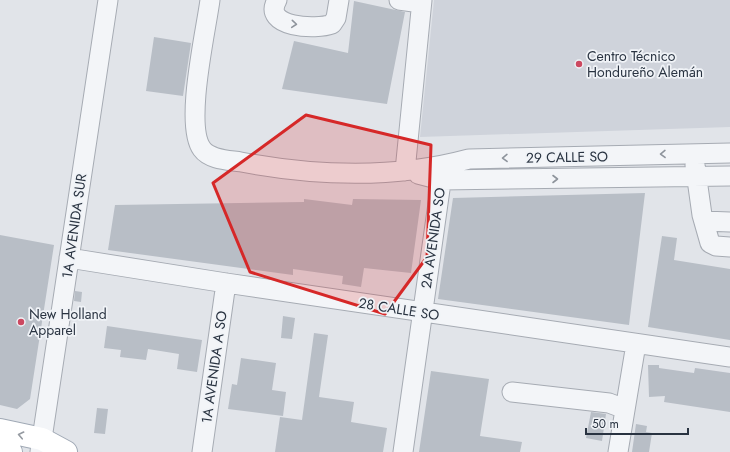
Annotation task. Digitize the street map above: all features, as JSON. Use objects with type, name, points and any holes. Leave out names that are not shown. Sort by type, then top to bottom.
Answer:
[{"type":"main road","points":[[0,430],[41,446],[66,452]]},
{"type":"main road","points":[[0,450],[11,452]]},
{"type":"street","name":"1A AVENIDA SUR","points":[[41,446],[108,0]]},
{"type":"street","name":"29 CALLE SO","points":[[210,0],[194,102],[195,121],[201,149],[210,156],[271,167],[352,173],[405,171],[640,178],[730,176]]},
{"type":"street","points":[[277,0],[274,6],[274,14],[282,22],[325,27],[332,24],[336,18],[339,0]]},
{"type":"street","points":[[399,0],[422,2],[405,171]]},
{"type":"street","name":"29 CALLE SO","points":[[442,173],[469,159],[730,153]]},
{"type":"street","points":[[694,154],[696,177],[704,221],[710,243],[716,246],[730,247]]},
{"type":"street","points":[[639,155],[640,178]]},
{"type":"street","name":"2A AVENIDA SO","points":[[403,452],[442,173]]},
{"type":"street","points":[[704,221],[730,222]]},
{"type":"street","name":"28 CALLE SO","points":[[69,258],[423,313],[730,357]]},
{"type":"street","name":"1A AVENIDA A SO","points":[[202,452],[226,283]]},
{"type":"street","points":[[618,452],[636,344]]},
{"type":"street","points":[[512,392],[609,403],[625,409]]},
{"type":"highlighted area","points":[[306,115],[431,145],[427,257],[385,314],[250,272],[213,183]]},
{"type":"shaded area","name":"Centro Técnico Hondureño Alemán","points":[[434,0],[730,0],[730,127],[420,137]]},
{"type":"building","points":[[354,1],[405,12],[387,104],[282,89],[294,41],[348,53]]},
{"type":"building","points":[[154,37],[191,43],[183,96],[146,91]]},
{"type":"building","points":[[645,193],[629,325],[438,299],[453,198]]},
{"type":"building","points":[[304,199],[352,205],[353,199],[421,200],[411,273],[364,268],[361,287],[342,284],[343,276],[293,269],[293,275],[108,250],[115,205],[304,202]]},
{"type":"building","name":"New Holland Apparel","points":[[0,235],[54,245],[30,399],[17,409],[0,405]]},
{"type":"building","points":[[662,236],[677,238],[674,260],[730,269],[730,340],[648,327]]},
{"type":"building","points":[[75,291],[82,292],[81,302],[74,301]]},
{"type":"building","points":[[283,316],[295,318],[292,339],[281,338]]},
{"type":"building","points":[[107,326],[202,340],[197,372],[177,369],[179,354],[148,349],[146,360],[120,357],[121,350],[104,348]]},
{"type":"building","points":[[314,333],[328,335],[319,397],[354,402],[351,422],[387,428],[383,452],[275,452],[280,417],[302,420]]},
{"type":"building","points":[[241,358],[276,363],[272,390],[286,392],[283,416],[228,409],[232,384],[237,385]]},
{"type":"building","points":[[648,365],[659,365],[659,368],[694,373],[695,368],[730,373],[730,412],[664,402],[665,396],[649,397]]},
{"type":"building","points":[[431,371],[489,379],[480,436],[522,442],[520,452],[419,452]]},
{"type":"building","points":[[97,408],[108,409],[105,434],[94,433]]},
{"type":"building","points":[[591,412],[606,414],[602,441],[586,438]]},
{"type":"building","points":[[636,424],[647,426],[646,432],[652,433],[649,452],[632,452]]},
{"type":"place","name":"Centro Técnico Hondureño Alemán","points":[[579,64]]},
{"type":"place","name":"New Holland Apparel","points":[[21,322]]}]
